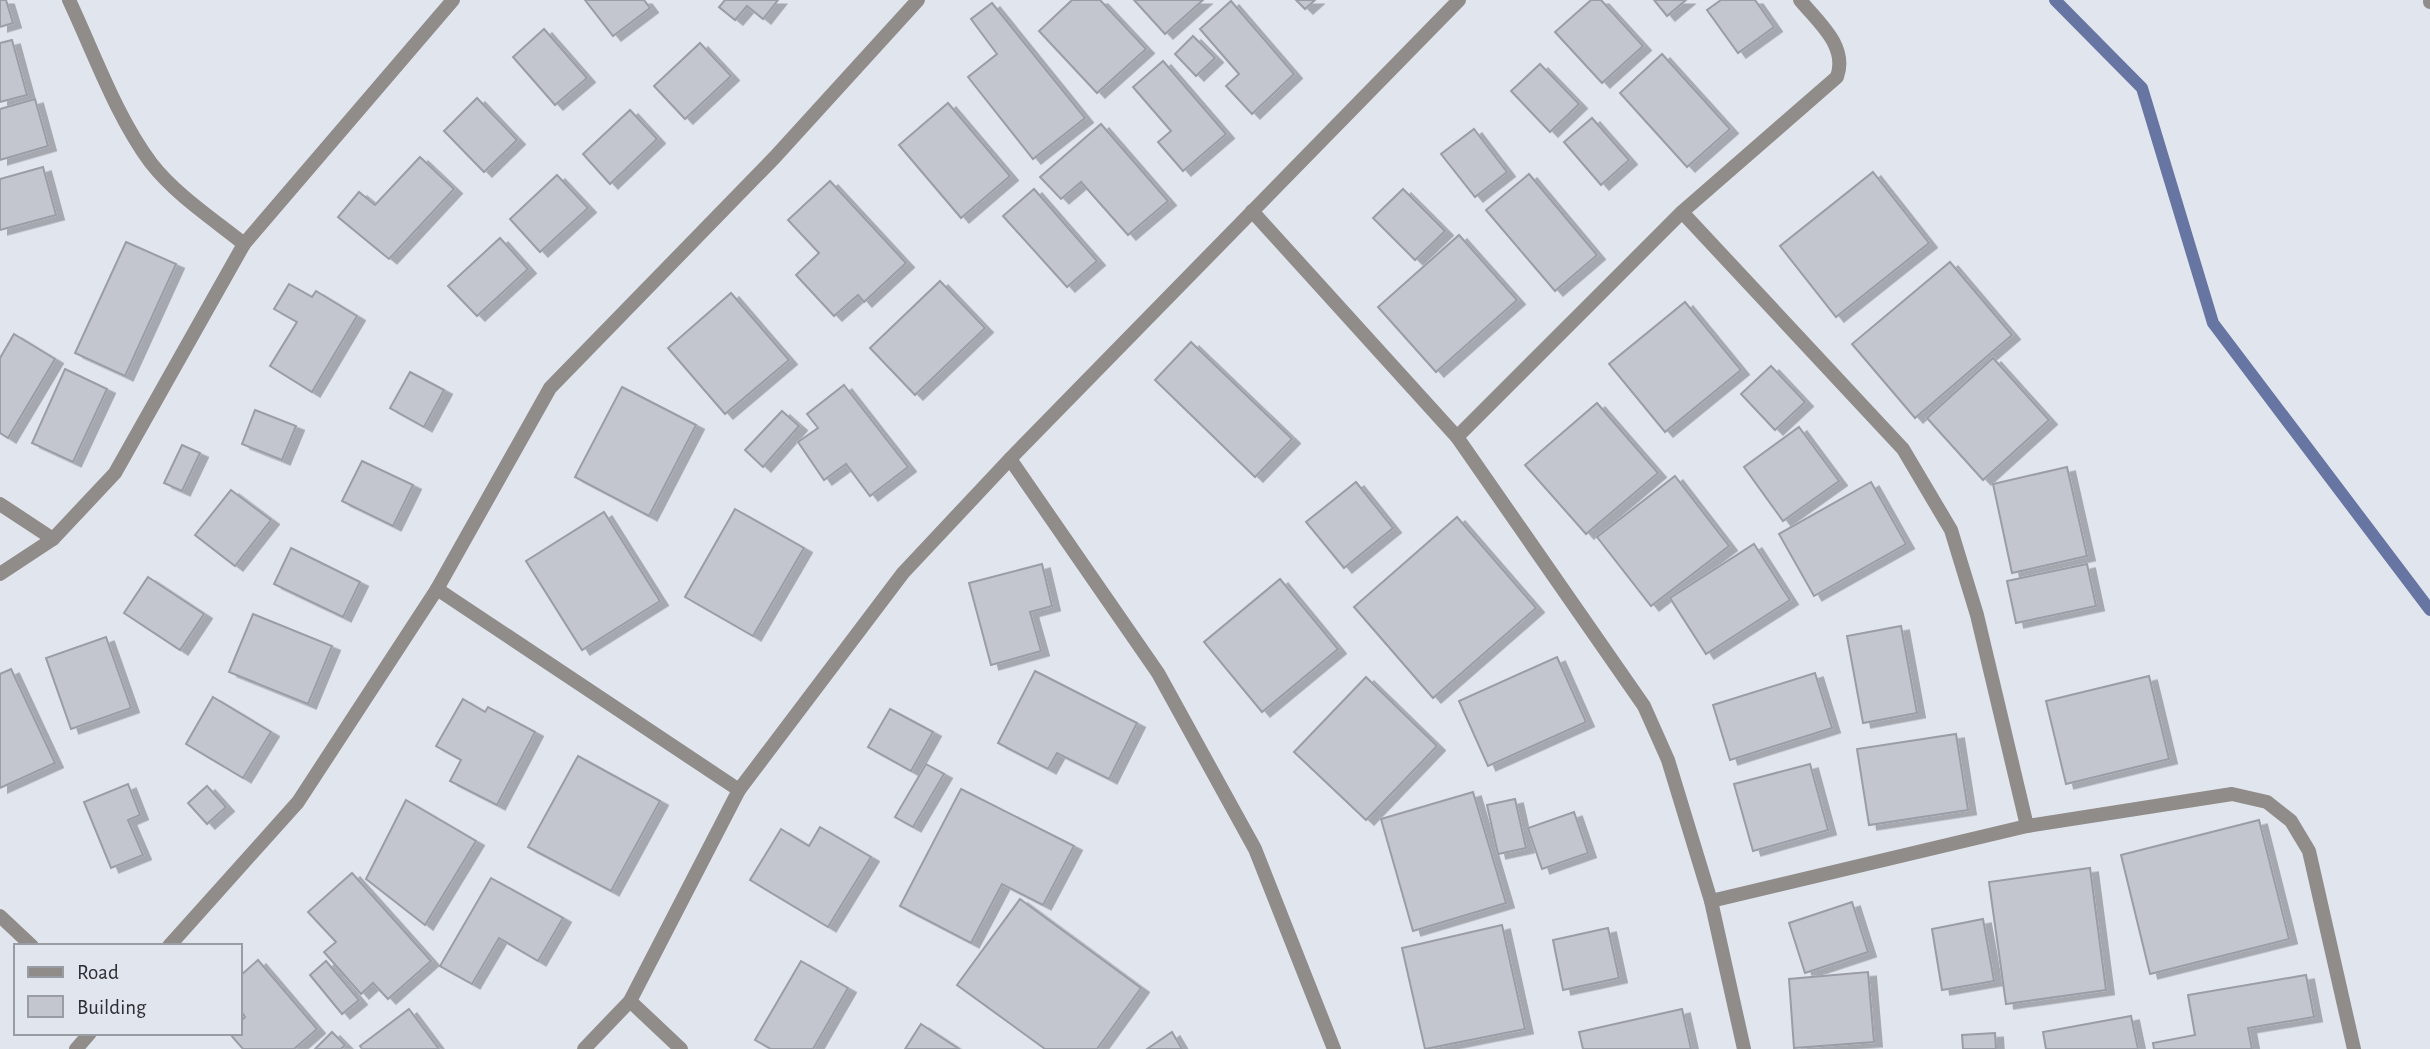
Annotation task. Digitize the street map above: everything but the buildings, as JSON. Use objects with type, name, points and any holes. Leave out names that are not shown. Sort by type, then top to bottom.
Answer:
[{"type":"street","points":[[69,0],[128,124],[152,164],[196,206],[244,244]]},
{"type":"street","points":[[0,574],[53,539],[115,473],[244,244],[453,0]]},
{"type":"street","points":[[171,944],[298,802],[437,589],[550,388],[775,157],[918,0]]},
{"type":"street","points":[[584,1049],[630,1001],[739,790],[903,573],[1010,458],[1459,0]]},
{"type":"street","points":[[1457,437],[1682,212],[1836,78],[1842,63],[1839,50],[1800,0]]},
{"type":"street","points":[[1252,211],[1457,437],[1644,706],[1668,760],[1711,901],[1744,1049]]},
{"type":"street","points":[[1682,212],[1903,449],[1951,530],[1977,615],[2027,825]]},
{"type":"street","points":[[1010,458],[1158,673],[1255,849],[1334,1049]]},
{"type":"street","points":[[0,504],[53,539]]},
{"type":"street","points":[[437,589],[739,790]]},
{"type":"street","points":[[1711,901],[2027,825],[2232,794],[2267,802],[2291,821],[2309,851],[2354,1049]]},
{"type":"street","points":[[0,916],[30,944]]},
{"type":"street","points":[[630,1001],[681,1049]]},
{"type":"street","points":[[76,1049],[88,1035]]},
{"type":"waterway","points":[[2055,0],[2142,88],[2213,323],[2430,610]]}]
